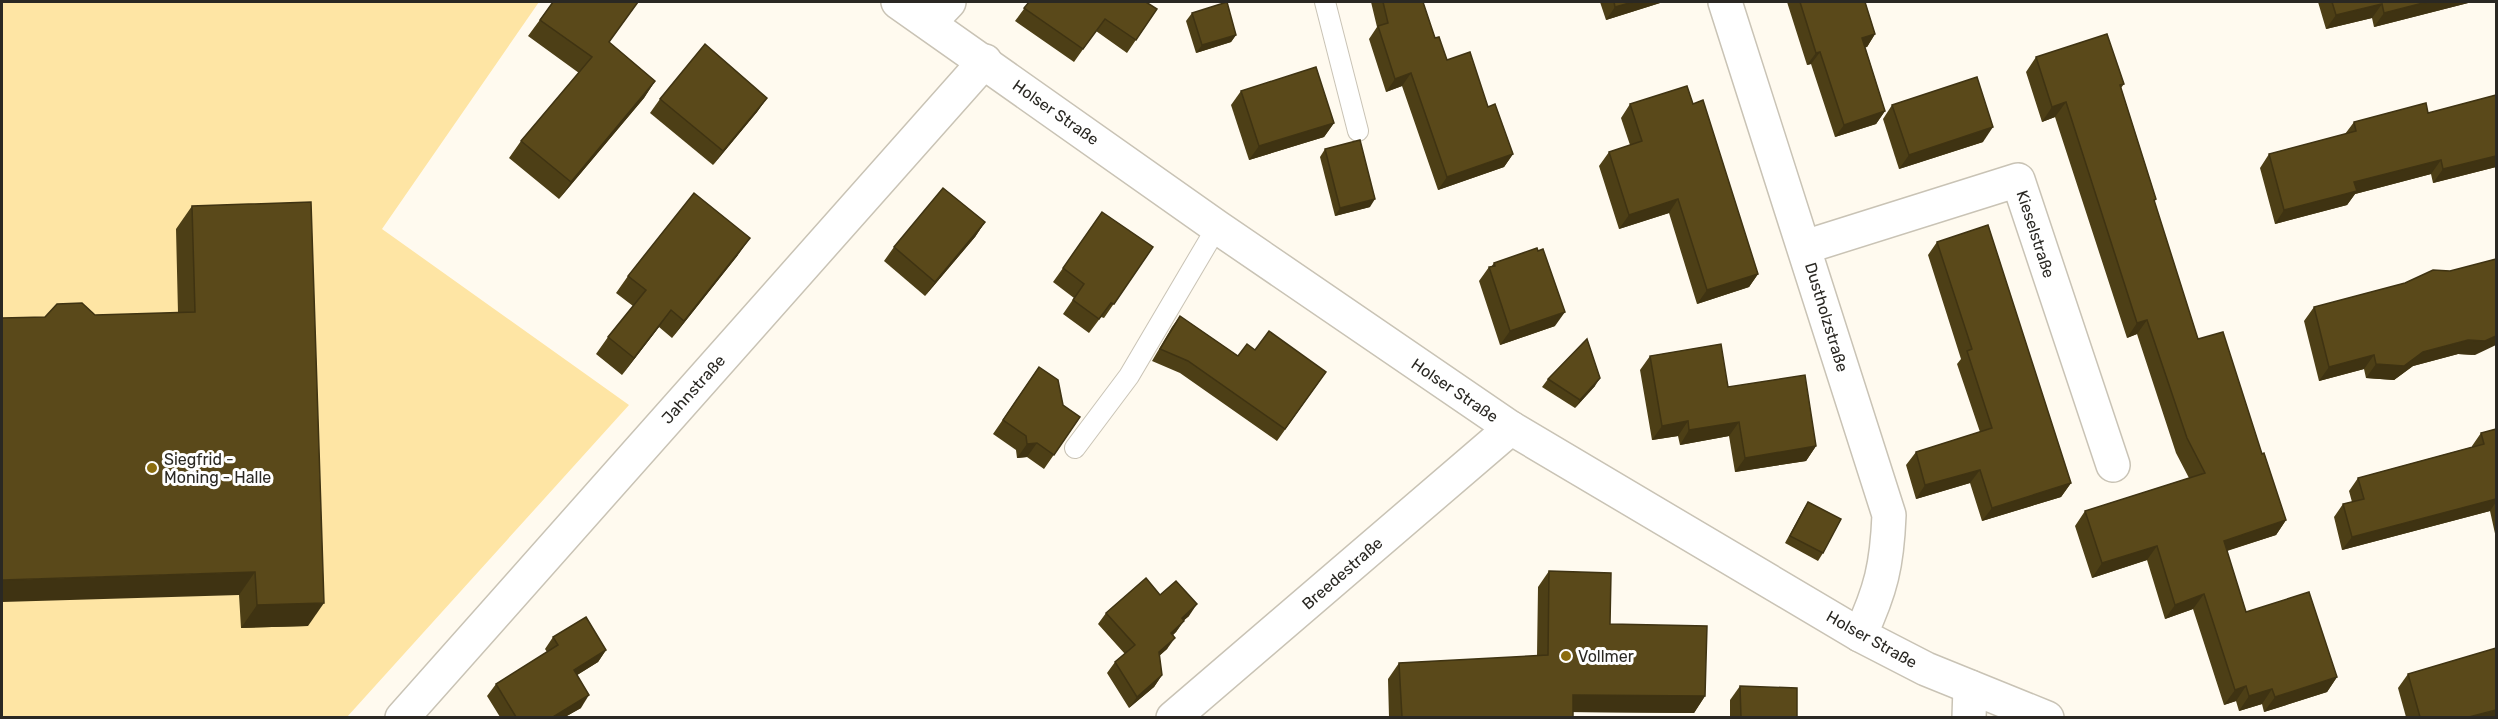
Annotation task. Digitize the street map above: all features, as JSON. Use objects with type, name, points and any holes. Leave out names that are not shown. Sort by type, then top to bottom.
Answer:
[{"type":"street","name":"Holser Straße","points":[[898,2],[939,12],[985,62],[1217,227],[1511,428],[1860,635],[1926,669],[1969,702],[2047,717]]},
{"type":"street","name":"Dustholzstraße","points":[[1725,2],[1889,515],[1887,554],[1878,597],[1860,635]]},
{"type":"street","name":"Jahnstraße","points":[[402,717],[985,62]]},
{"type":"street","name":"Kieselstraße","points":[[1805,247],[2018,180],[2113,465]]},
{"type":"street","name":"Breedestraße","points":[[1173,717],[1511,428]]},
{"type":"lane","points":[[1325,2],[1358,131]]},
{"type":"lane","points":[[1075,448],[1129,376],[1217,227]]},
{"type":"shaded area","points":[[2,2],[539,2],[382,229],[629,405],[347,717],[2,717]]},
{"type":"building","points":[[553,2],[638,2],[609,42],[655,81],[571,182],[521,141],[592,57],[540,20]]},
{"type":"building","points":[[1029,2],[1146,2],[1157,9],[1136,40],[1105,19],[1083,49],[1024,8]]},
{"type":"building","points":[[1227,2],[1236,35],[1202,45],[1192,13]]},
{"type":"building","points":[[1383,2],[1423,2],[1435,38],[1439,37],[1447,60],[1470,52],[1488,107],[1495,104],[1513,154],[1447,177],[1411,73],[1395,79],[1378,26],[1388,23]]},
{"type":"building","points":[[1614,2],[1633,2],[1615,7]]},
{"type":"building","points":[[1800,2],[1865,2],[1875,34],[1862,38],[1885,111],[1844,125],[1820,52],[1816,53]]},
{"type":"building","points":[[2332,2],[2427,2],[2384,13],[2382,4],[2336,15]]},
{"type":"building","points":[[2107,34],[2124,84],[2120,85],[2156,199],[2154,200],[2198,339],[2223,332],[2286,520],[2224,541],[2246,612],[2309,592],[2337,677],[2275,697],[2272,689],[2249,696],[2246,686],[2235,690],[2204,594],[2175,605],[2157,546],[2102,563],[2085,511],[2205,473],[2187,438],[2147,320],[2137,323],[2066,102],[2052,107],[2036,57]]},
{"type":"building","points":[[705,44],[767,98],[723,151],[660,99]]},
{"type":"building","points":[[1316,67],[1334,123],[1259,146],[1241,91]]},
{"type":"building","points":[[1977,77],[1993,127],[1909,155],[1892,105]]},
{"type":"building","points":[[1687,86],[1693,104],[1703,100],[1758,274],[1707,290],[1678,199],[1629,215],[1609,152],[1642,141],[1630,104]]},
{"type":"building","points":[[2496,95],[2496,156],[2443,169],[2441,160],[2354,182],[2357,191],[2284,210],[2269,154],[2356,131],[2354,122],[2426,103],[2428,113]]},
{"type":"building","points":[[1360,140],[1375,199],[1340,208],[1325,149]]},
{"type":"building","points":[[943,188],[985,222],[935,282],[894,247]]},
{"type":"building","points":[[694,193],[750,238],[684,321],[671,310],[634,358],[608,337],[646,290],[628,276]]},
{"type":"building","name":"Siegfrid - Moning - Halle","points":[[311,202],[324,603],[257,605],[255,572],[2,580],[2,318],[45,317],[57,304],[82,303],[95,315],[195,312],[192,206]]},
{"type":"building","points":[[1102,212],[1153,247],[1114,304],[1111,303],[1099,319],[1073,300],[1084,284],[1063,268]]},
{"type":"building","points":[[1988,225],[2071,483],[1992,508],[1980,470],[1925,485],[1916,452],[1992,428],[1967,351],[1972,349],[1937,242]]},
{"type":"building","points":[[1537,248],[1538,251],[1543,249],[1565,312],[1510,331],[1489,267],[1495,266],[1494,263]]},
{"type":"building","points":[[2496,259],[2496,336],[2485,341],[2468,340],[2423,352],[2404,366],[2376,364],[2374,355],[2329,367],[2314,307],[2405,283],[2433,270],[2450,271]]},
{"type":"building","points":[[1180,316],[1238,356],[1247,344],[1255,350],[1269,331],[1326,372],[1285,429],[1188,361],[1160,349]]},
{"type":"building","points":[[1587,339],[1600,378],[1580,400],[1548,379]]},
{"type":"building","points":[[1721,344],[1728,387],[1805,375],[1816,446],[1745,458],[1739,422],[1689,430],[1688,421],[1662,426],[1650,356]]},
{"type":"building","points":[[1039,367],[1058,380],[1063,405],[1080,417],[1054,455],[1037,443],[1027,444],[1026,436],[1003,420]]},
{"type":"building","points":[[2496,429],[2496,499],[2352,537],[2343,504],[2364,499],[2358,478],[2484,444],[2481,433]]},
{"type":"building","points":[[1808,502],[1841,519],[1823,553],[1790,536]]},
{"type":"building","points":[[1549,571],[1611,573],[1610,624],[1707,626],[1705,696],[1573,695],[1573,717],[1402,717],[1399,663],[1548,655]]},
{"type":"building","points":[[1146,578],[1160,595],[1176,581],[1197,604],[1182,618],[1184,621],[1171,633],[1175,638],[1159,652],[1162,675],[1137,697],[1115,662],[1135,645],[1106,613]]},
{"type":"building","points":[[586,617],[606,650],[574,670],[589,695],[553,717],[516,717],[496,684],[558,645],[553,637]]},
{"type":"building","points":[[2496,648],[2496,710],[2469,717],[2420,717],[2408,674]]},
{"type":"building","points":[[1740,686],[1797,688],[1797,717],[1741,717]]},
{"type":"place","name":"Siegfrid - Moning - Halle","points":[[152,468]]},
{"type":"place","name":"Vollmer","points":[[1566,656]]}]
